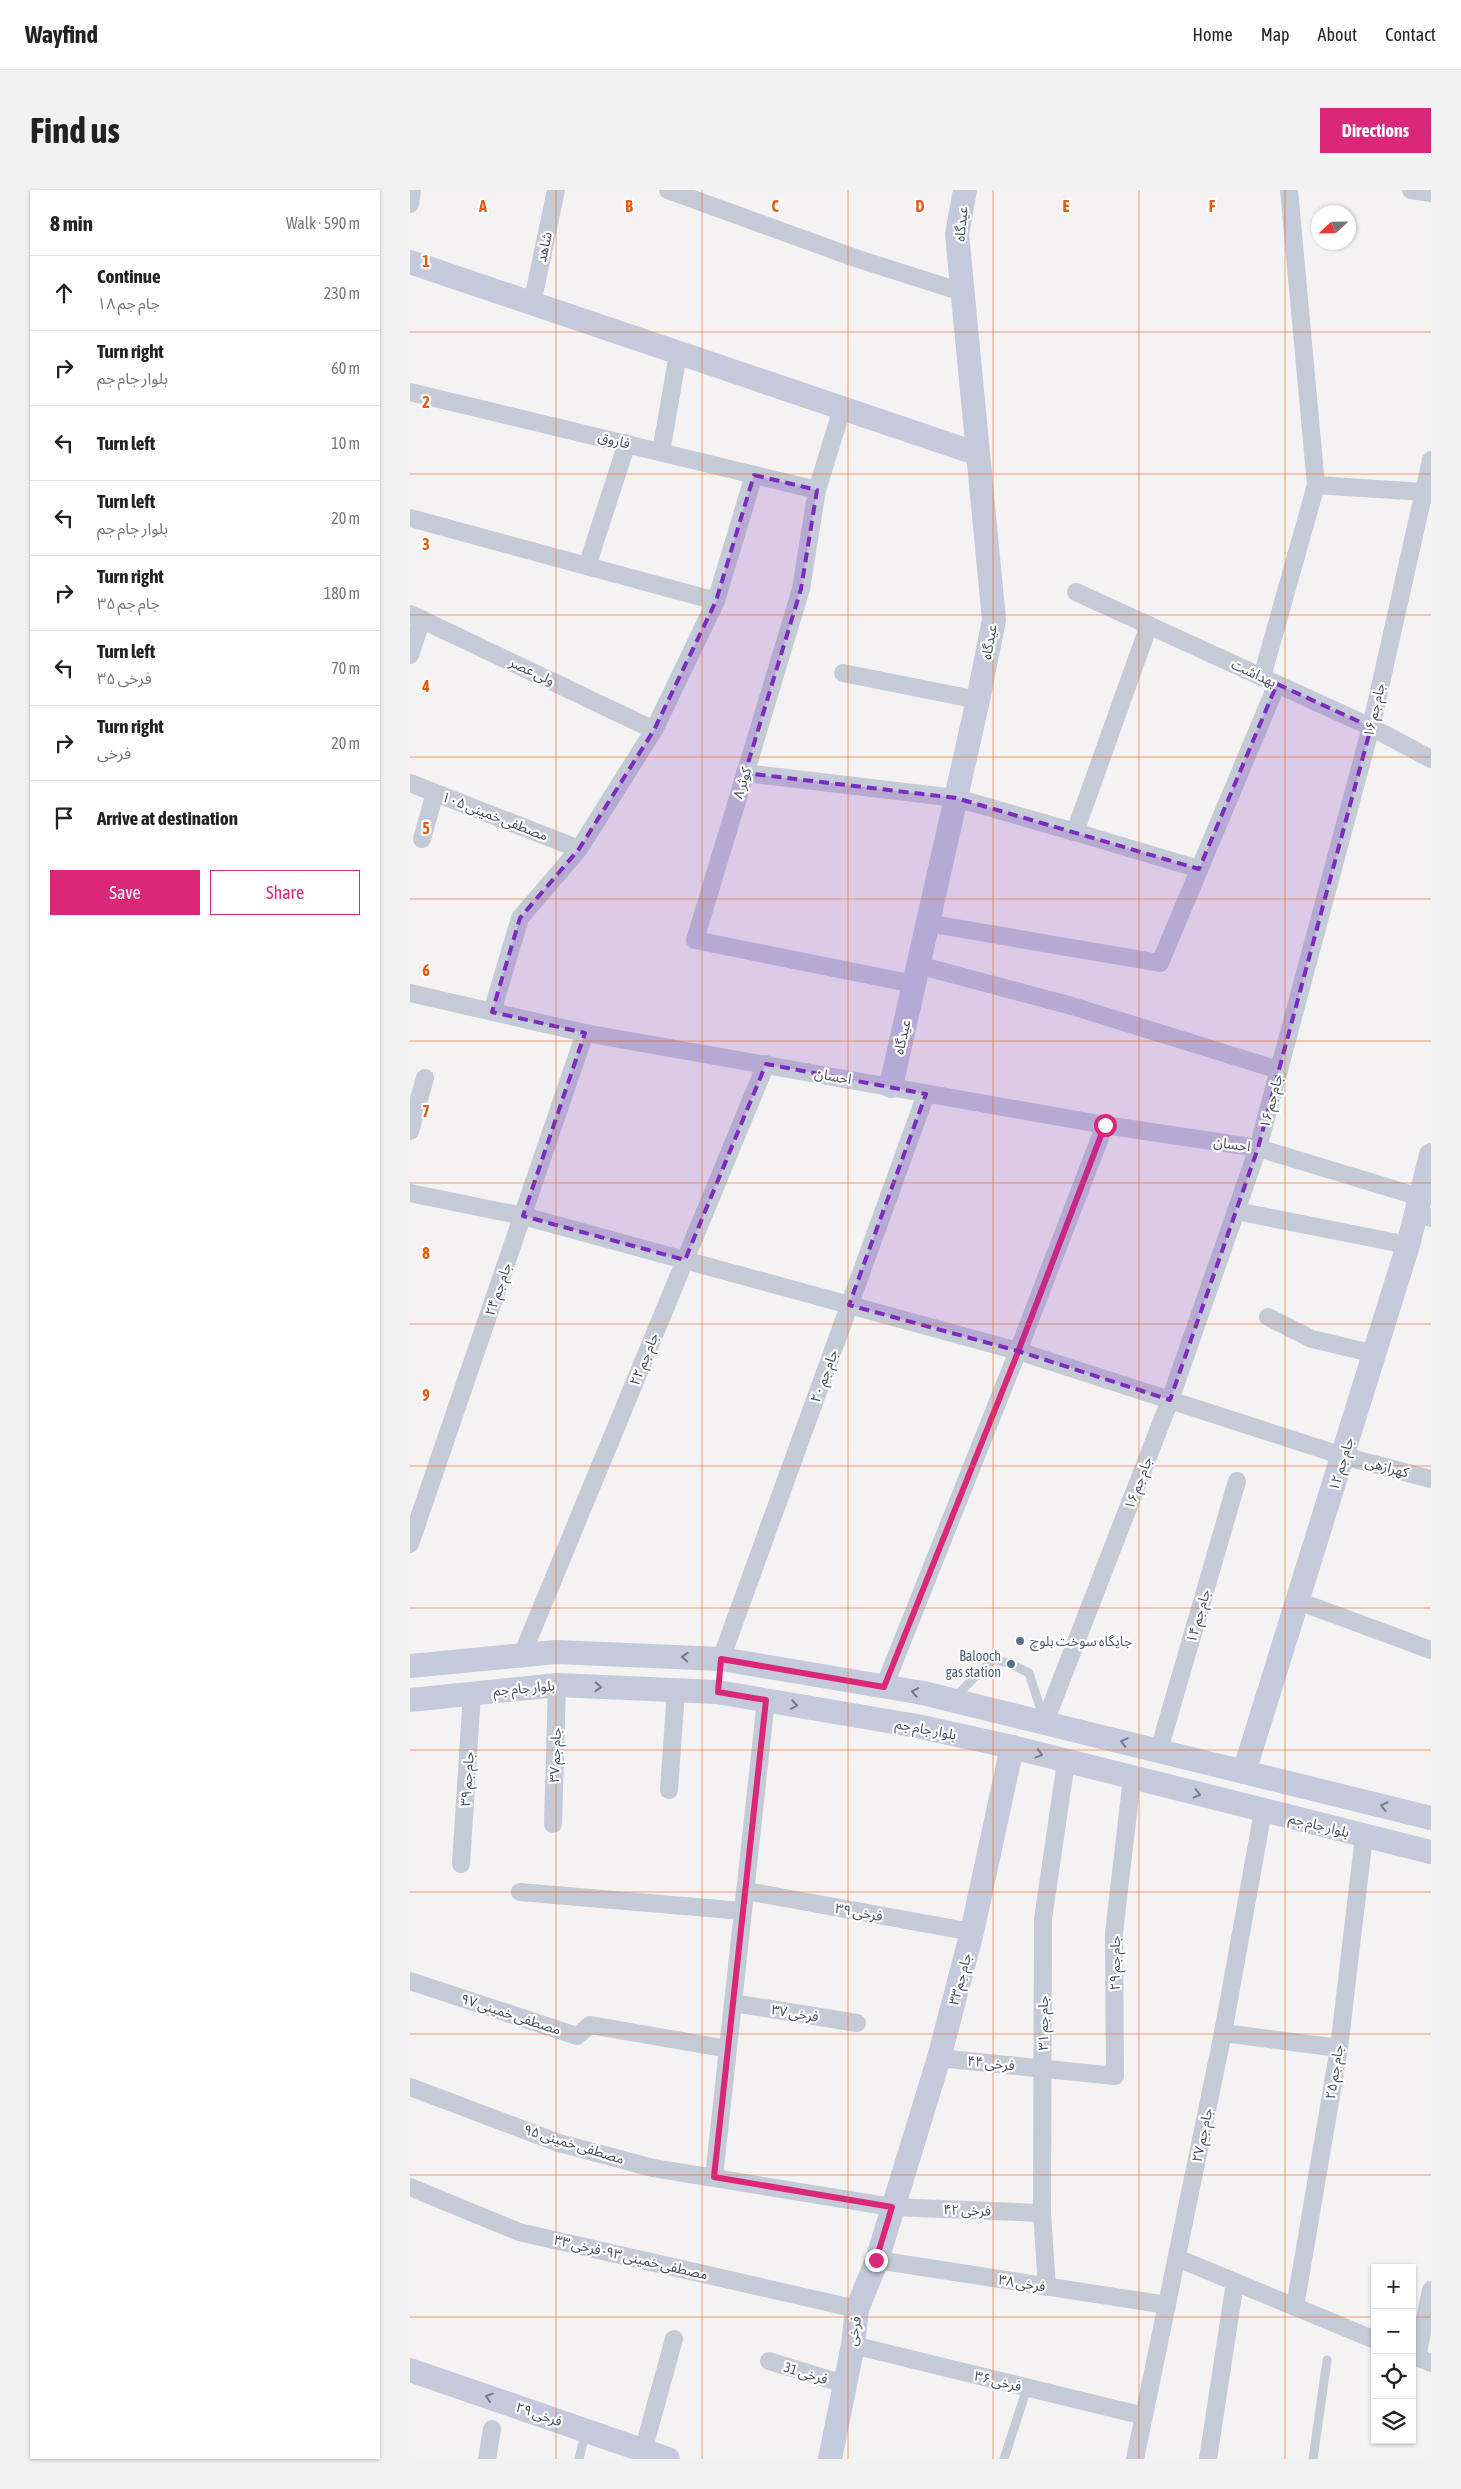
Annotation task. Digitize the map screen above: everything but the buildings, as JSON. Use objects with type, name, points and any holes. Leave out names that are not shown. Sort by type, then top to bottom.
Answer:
[{"type":"street","points":[[410,204],[412,190]]},
{"type":"street","name":"شاهد","points":[[532,304],[556,190]]},
{"type":"street","points":[[668,190],[858,259],[962,292]]},
{"type":"street","name":"عیدگاه","points":[[890,1086],[978,700],[994,620],[957,234],[966,190]]},
{"type":"street","points":[[927,923],[1160,963],[1199,870],[1270,680],[1316,484],[1289,190]]},
{"type":"street","points":[[1411,190],[1431,193]]},
{"type":"street","points":[[410,262],[842,410],[978,454]]},
{"type":"street","points":[[660,452],[678,354]]},
{"type":"street","name":"فاروق","points":[[410,392],[817,490]]},
{"type":"street","name":"کوثر ۸","points":[[842,410],[817,490],[801,589],[695,940],[916,974]]},
{"type":"street","points":[[587,566],[627,443]]},
{"type":"street","name":"جام جم ۱۶","points":[[1045,1722],[1170,1400],[1258,1148],[1371,727],[1427,494],[1431,460]]},
{"type":"street","points":[[492,1012],[520,918],[579,849],[654,730],[716,601],[754,475]]},
{"type":"street","points":[[1316,484],[1427,494]]},
{"type":"street","points":[[410,518],[716,601]]},
{"type":"street","name":"بهداشت","points":[[1076,592],[1371,727],[1431,759]]},
{"type":"street","points":[[410,655],[416,617]]},
{"type":"street","name":"ولی عصر","points":[[416,617],[654,730]]},
{"type":"street","points":[[1075,832],[1149,625]]},
{"type":"street","points":[[842,673],[978,700]]},
{"type":"street","points":[[745,773],[956,798],[1199,870]]},
{"type":"street","name":"مصطفی خمینی ۱۰۵","points":[[410,783],[579,849]]},
{"type":"street","points":[[422,839],[435,793]]},
{"type":"street","points":[[916,974],[1072,1006],[1279,1070]]},
{"type":"street","name":"احسان","points":[[410,993],[585,1033],[1105,1125],[1258,1148],[1423,1209]]},
{"type":"street","name":"جام جم ۲۴","points":[[410,1544],[585,1033]]},
{"type":"street","name":"جام جم ۲۲","points":[[522,1655],[766,1064]]},
{"type":"street","points":[[410,1131],[425,1078]]},
{"type":"street","name":"جام جم ۲۰","points":[[721,1659],[926,1094]]},
{"type":"street","points":[[884,1687],[1018,1352],[1105,1125]]},
{"type":"street","name":"جام جم ۱۲","points":[[1244,1772],[1344,1456],[1408,1245],[1423,1209],[1431,1155]]},
{"type":"street","name":"کهرازهی","points":[[410,1193],[523,1216],[1018,1352],[1344,1456],[1431,1479]]},
{"type":"street","points":[[1236,1211],[1408,1245]]},
{"type":"street","points":[[1268,1317],[1312,1339],[1375,1354]]},
{"type":"street","name":"جام جم ۱۴","points":[[1158,1750],[1237,1481]]},
{"type":"street","points":[[1298,1601],[1431,1650]]},
{"type":"street","points":[[410,1666],[556,1652],[721,1659],[952,1700],[1431,1818]]},
{"type":"street","points":[[718,1692],[721,1659]]},
{"type":"street","name":"بلوار جام جم","points":[[410,1700],[557,1685],[718,1692],[916,1726],[1012,1747],[1431,1852]]},
{"type":"street","name":"جام جم ۳۷","points":[[553,1824],[557,1685]]},
{"type":"street","points":[[669,1790],[676,1690]]},
{"type":"street","name":"جام جم ۳۹","points":[[461,1864],[472,1693]]},
{"type":"street","points":[[714,2177],[766,1700]]},
{"type":"street","name":"جام جم۳۳","points":[[892,2207],[939,2058],[972,1932],[1012,1747]]},
{"type":"street","name":"جام جم ۳۱","points":[[1047,2286],[1042,2213],[1043,1919],[1066,1762]]},
{"type":"street","name":"جام جم ۲۹","points":[[1042,2069],[1115,2076],[1114,1933],[1132,1778]]},
{"type":"street","name":"جام جم ۲۷","points":[[1136,2459],[1223,2033],[1263,1810]]},
{"type":"street","name":"جام جم ۲۵","points":[[1295,2306],[1338,2048],[1364,1836]]},
{"type":"street","name":"فرخی ۳۹","points":[[746,1891],[972,1932]]},
{"type":"street","points":[[520,1892],[743,1911]]},
{"type":"street","name":"مصطفی خمینی ۹۷","points":[[410,1981],[577,2036],[590,2025],[728,2049]]},
{"type":"street","name":"فرخی ۳۷","points":[[733,2003],[857,2023]]},
{"type":"street","points":[[1223,2033],[1338,2048]]},
{"type":"street","name":"فرخی ۴۴","points":[[939,2058],[1042,2069]]},
{"type":"street","name":"مصطفی خمینی ۹۵","points":[[410,2088],[558,2142],[653,2168],[892,2207]]},
{"type":"street","name":"مصطفی خمینی ۹۳- فرخی ۳۳","points":[[410,2187],[519,2232],[857,2310]]},
{"type":"street","name":"فرخی ۴۲","points":[[892,2207],[1042,2213]]},
{"type":"street","name":"فرخی","points":[[830,2459],[857,2310],[876,2260],[892,2207]]},
{"type":"street","points":[[1177,2258],[1371,2338]]},
{"type":"street","name":"فرخی ۳۸","points":[[876,2260],[1167,2305]]},
{"type":"street","points":[[1208,2459],[1235,2282]]},
{"type":"street","points":[[1420,2358],[1431,2290]]},
{"type":"street","points":[[643,2451],[674,2339]]},
{"type":"street","name":"فرخی ۳۶","points":[[852,2344],[1144,2416]]},
{"type":"street","name":"فرخی 31","points":[[769,2361],[844,2384]]},
{"type":"street","name":"فرخی ۲۹","points":[[410,2370],[668,2459]]},
{"type":"street","points":[[487,2459],[492,2429]]},
{"type":"lane","points":[[952,1700],[992,1659],[1011,1664],[1029,1673],[1045,1722]]},
{"type":"lane","points":[[1313,2459],[1327,2360]]},
{"type":"lane","points":[[1004,2459],[1027,2388]]},
{"type":"lane","points":[[578,2459],[586,2430]]},
{"type":"highlighted area","points":[[754,475],[817,490],[801,589],[745,773],[956,798],[1199,869],[1277,684],[1371,727],[1258,1148],[1170,1400],[1018,1351],[849,1305],[926,1094],[766,1064],[685,1260],[523,1216],[585,1033],[492,1012],[520,918],[579,849],[654,730],[716,601]]},
{"type":"place","name":"جایگاه سوخت بلوچ","points":[[1020,1641]]},
{"type":"place","name":"Balooch gas station","points":[[1011,1664]]},
{"type":"route","points":[[876,2260],[892,2207],[714,2177],[766,1700],[718,1692],[721,1659],[884,1687],[1018,1352],[1105,1125]]}]
